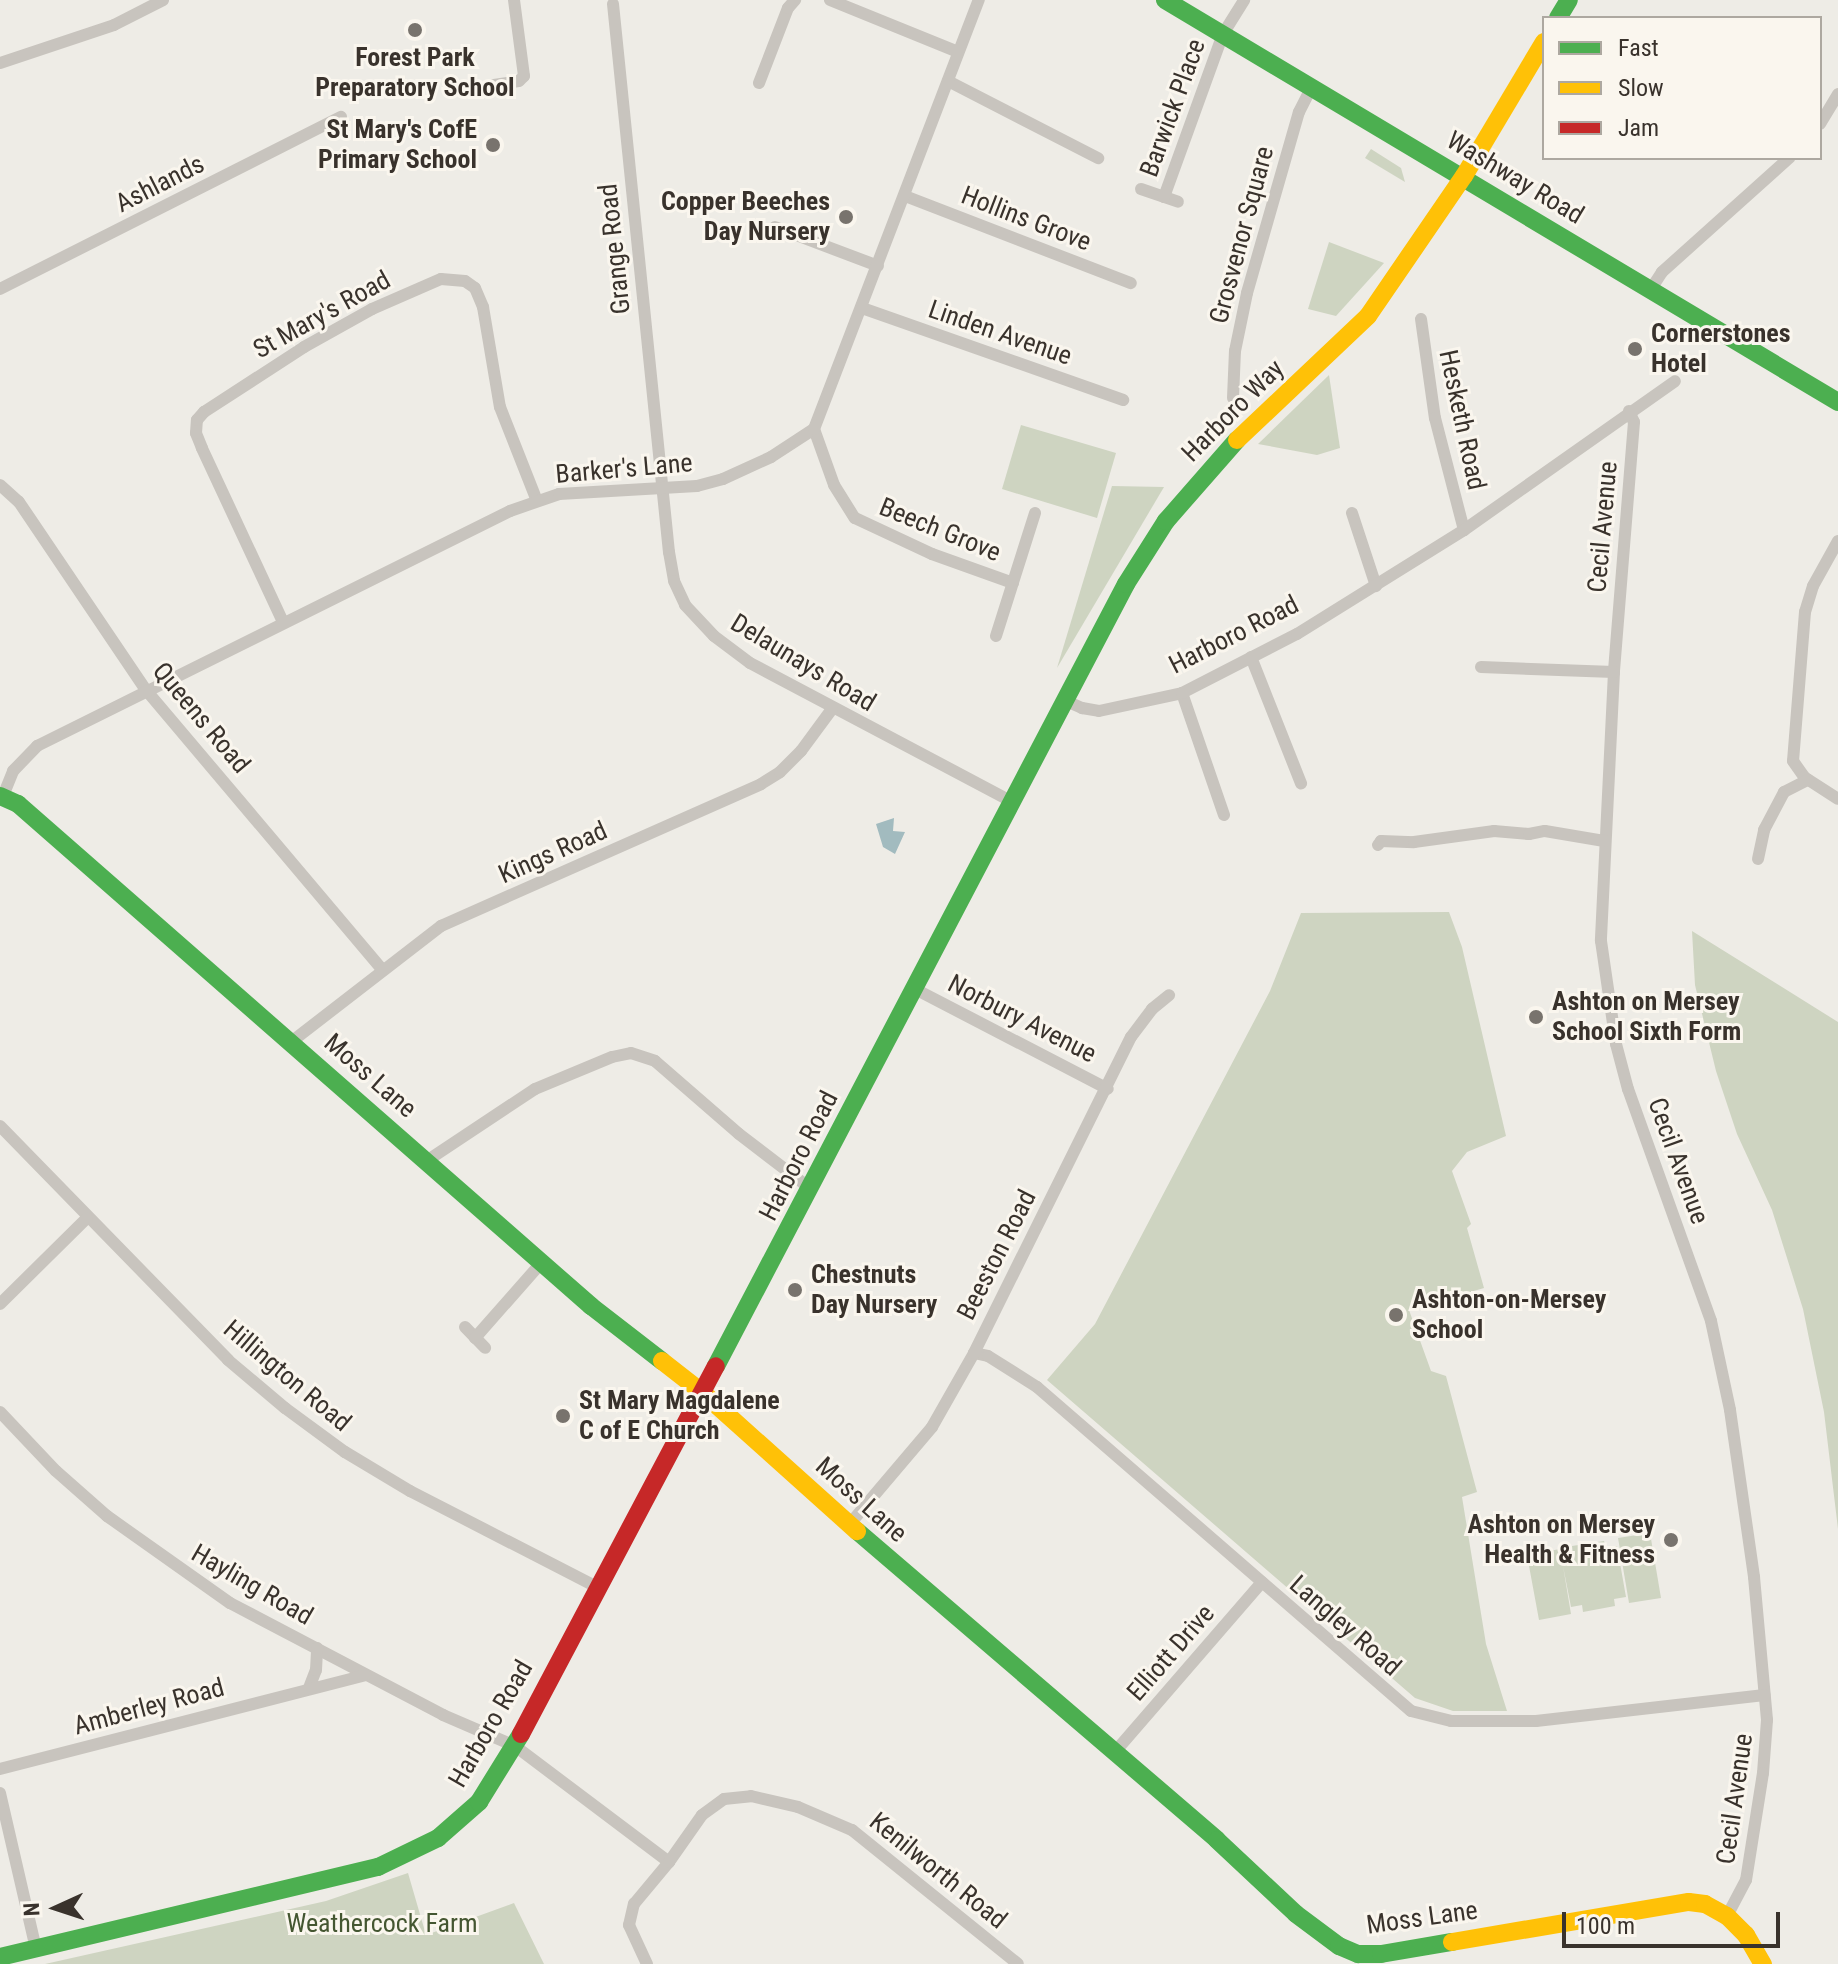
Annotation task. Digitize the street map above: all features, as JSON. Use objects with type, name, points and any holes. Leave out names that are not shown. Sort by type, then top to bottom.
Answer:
[{"type":"main road","name":"Washway Road","points":[[1165,0],[1838,402]]},
{"type":"main road","name":"Harboro Way","points":[[1064,700],[1126,584],[1166,521],[1256,419],[1368,316],[1464,176],[1542,49]]},
{"type":"main road","name":"Harboro Road","points":[[0,1957],[331,1880],[407,1856],[465,1818],[491,1786],[515,1746],[545,1683],[599,1588],[811,1189],[1064,700]]},
{"type":"main road","name":"Moss Lane","points":[[2,796],[39,822],[591,1306],[703,1393],[849,1525],[1217,1840],[1296,1914],[1358,1959],[1675,1902],[1705,1904],[1727,1916]]},
{"type":"main road","points":[[1727,1916],[1746,1935],[1763,1964]]},
{"type":"street","points":[[0,63],[114,25],[163,0]]},
{"type":"street","points":[[494,85],[519,81],[524,76],[514,0]]},
{"type":"street","points":[[759,83],[788,8],[795,0]]},
{"type":"street","points":[[830,0],[958,52]]},
{"type":"street","points":[[814,429],[979,0]]},
{"type":"street","name":"Barwick Place","points":[[1164,197],[1223,34],[1244,0]]},
{"type":"street","name":"Grange Road","points":[[613,4],[664,489]]},
{"type":"street","points":[[948,81],[1098,158]]},
{"type":"street","name":"Grosvenor Square","points":[[1233,398],[1235,351],[1247,293],[1299,112],[1312,87]]},
{"type":"street","points":[[1822,121],[1838,94]]},
{"type":"street","name":"Ashlands","points":[[0,289],[341,117]]},
{"type":"street","points":[[1651,289],[1662,272],[1787,160]]},
{"type":"street","name":"Barwick Place","points":[[1141,189],[1178,202]]},
{"type":"street","name":"Hollins Grove","points":[[905,196],[1131,283]]},
{"type":"street","points":[[775,227],[878,266]]},
{"type":"street","name":"St Mary's Road","points":[[283,622],[202,448],[196,433],[197,420],[211,407],[304,347],[401,296],[441,279],[465,281],[475,288],[483,307],[500,407],[537,501]]},
{"type":"street","name":"Linden Avenue","points":[[862,308],[1123,400]]},
{"type":"street","name":"Hesketh Road","points":[[1421,319],[1435,418],[1464,530]]},
{"type":"street","name":"Harboro Road","points":[[1064,700],[1099,711],[1182,693],[1251,657],[1376,586],[1464,530],[1675,381]]},
{"type":"street","name":"Cecil Avenue","points":[[1629,411],[1634,422],[1614,672],[1601,941],[1616,1044],[1628,1089],[1711,1321],[1730,1410],[1754,1577],[1767,1720],[1763,1773],[1746,1880],[1727,1916]]},
{"type":"street","name":"Barker's Lane","points":[[2,796],[7,779],[37,746],[283,622],[537,501],[589,490],[664,489],[723,479],[771,457],[814,429]]},
{"type":"street","name":"Beech Grove","points":[[814,429],[834,485],[855,518],[932,554],[1013,583]]},
{"type":"street","name":"Queens Road","points":[[0,485],[19,502],[146,690],[382,969]]},
{"type":"street","name":"Delaunays Road","points":[[664,489],[674,581],[685,605],[714,636],[750,663],[832,709],[1012,802]]},
{"type":"street","name":"Beech Grove","points":[[996,636],[1035,513]]},
{"type":"street","points":[[1352,513],[1376,586]]},
{"type":"street","points":[[1838,541],[1813,586],[1801,640],[1793,761],[1808,780],[1838,799]]},
{"type":"street","points":[[1251,657],[1301,783]]},
{"type":"street","points":[[1481,667],[1614,672]]},
{"type":"street","points":[[1182,693],[1224,815]]},
{"type":"street","name":"Kings Road","points":[[291,1042],[441,926],[761,784],[780,772],[801,751],[832,709]]},
{"type":"street","points":[[1758,859],[1764,830],[1784,792],[1808,780]]},
{"type":"street","points":[[1387,827],[1380,843],[1414,842],[1494,831],[1545,831],[1604,841]]},
{"type":"street","name":"Norbury Avenue","points":[[915,989],[1108,1089]]},
{"type":"street","name":"Beeston Road","points":[[849,1525],[932,1427],[974,1353],[986,1322],[1141,1022],[1169,995]]},
{"type":"street","points":[[428,1160],[535,1089],[612,1057],[631,1053],[655,1061],[739,1134],[811,1189]]},
{"type":"street","name":"Hillington Road","points":[[0,1126],[228,1360],[345,1452],[410,1491],[599,1588]]},
{"type":"street","points":[[0,1304],[87,1218]]},
{"type":"street","points":[[475,1338],[542,1262]]},
{"type":"street","points":[[465,1327],[485,1348]]},
{"type":"street","name":"Langley Road","points":[[974,1353],[988,1356],[1037,1387],[1411,1711],[1432,1718],[1480,1722],[1561,1719],[1765,1695]]},
{"type":"street","name":"Hayling Road","points":[[0,1412],[56,1471],[107,1516],[230,1603],[365,1675],[515,1746]]},
{"type":"street","name":"Elliott Drive","points":[[1114,1753],[1262,1582]]},
{"type":"street","points":[[309,1688],[316,1670],[317,1648]]},
{"type":"street","name":"Amberley Road","points":[[0,1769],[365,1675]]},
{"type":"street","points":[[515,1746],[669,1862]]},
{"type":"street","points":[[0,1793],[36,1949]]},
{"type":"street","name":"Kenilworth Road","points":[[647,1964],[633,1935],[629,1915],[634,1904],[702,1815],[714,1805],[737,1797],[770,1798],[852,1830],[1018,1964]]},
{"type":"green space","points":[[1371,149],[1401,168],[1405,182],[1365,158]]},
{"type":"green space","points":[[1329,242],[1384,263],[1336,316],[1308,309]]},
{"type":"green space","points":[[1329,375],[1340,448],[1317,455],[1258,444]]},
{"type":"green space","points":[[1021,425],[1116,453],[1097,518],[1002,489]]},
{"type":"green space","points":[[1112,486],[1164,487],[1057,668]]},
{"type":"green space","points":[[1449,912],[1462,947],[1506,1136],[1467,1152],[1452,1171],[1471,1224],[1467,1228],[1484,1288],[1409,1310],[1431,1371],[1446,1376],[1477,1492],[1462,1497],[1486,1644],[1507,1711],[1453,1711],[1415,1698],[1047,1380],[1095,1324],[1270,991],[1301,913]]},
{"type":"green space","points":[[1692,931],[1838,1022],[1838,1529],[1824,1412],[1803,1309],[1772,1210],[1737,1134],[1716,1071],[1695,985]]},
{"type":"green space","points":[[1650,1533],[1661,1598],[1629,1603],[1618,1538]]},
{"type":"green space","points":[[1604,1541],[1606,1548],[1617,1546],[1626,1597],[1614,1599],[1615,1606],[1583,1612],[1582,1605],[1571,1607],[1563,1566],[1571,1614],[1539,1620],[1527,1555],[1560,1549],[1561,1556],[1573,1554],[1572,1546]]},
{"type":"green space","name":"Weathercock Farm","points":[[408,1873],[426,1935],[514,1903],[544,1964],[45,1964],[326,1901]]},
{"type":"water","points":[[894,818],[893,831],[905,832],[895,854],[883,847],[876,824]]},
{"type":"traffic: fast","points":[[1165,0],[1838,402]]},
{"type":"traffic: fast","points":[[1559,16],[1569,0]]},
{"type":"traffic: fast","points":[[716,1366],[1126,584],[1166,521],[1237,440]]},
{"type":"traffic: fast","points":[[0,796],[18,804],[591,1306],[662,1361]]},
{"type":"traffic: fast","points":[[857,1531],[1217,1840],[1296,1914],[1339,1946],[1358,1954],[1381,1954],[1452,1942]]},
{"type":"traffic: fast","points":[[0,1957],[378,1867],[438,1838],[479,1802],[521,1734]]},
{"type":"traffic: slow","points":[[1237,440],[1368,316],[1464,176],[1542,45]]},
{"type":"traffic: slow","points":[[662,1361],[703,1393],[857,1531]]},
{"type":"traffic: slow","points":[[1452,1942],[1689,1902],[1705,1904],[1727,1916],[1746,1935],[1763,1964]]},
{"type":"traffic: jam","points":[[521,1734],[716,1366]]},
{"type":"place","name":"Forest Park Preparatory School","points":[[415,30]]},
{"type":"place","name":"St Mary's CofE Primary School","points":[[493,145]]},
{"type":"place","name":"Copper Beeches Day Nursery","points":[[846,217]]},
{"type":"place","name":"Cornerstones Hotel","points":[[1635,349]]},
{"type":"place","name":"Ashton on Mersey School Sixth Form","points":[[1536,1017]]},
{"type":"place","name":"Chestnuts Day Nursery","points":[[795,1290]]},
{"type":"place","name":"Ashton-on-Mersey School","points":[[1396,1315]]},
{"type":"place","name":"St Mary Magdalene C of E Church","points":[[563,1416]]},
{"type":"place","name":"Ashton on Mersey Health & Fitness","points":[[1671,1540]]}]
